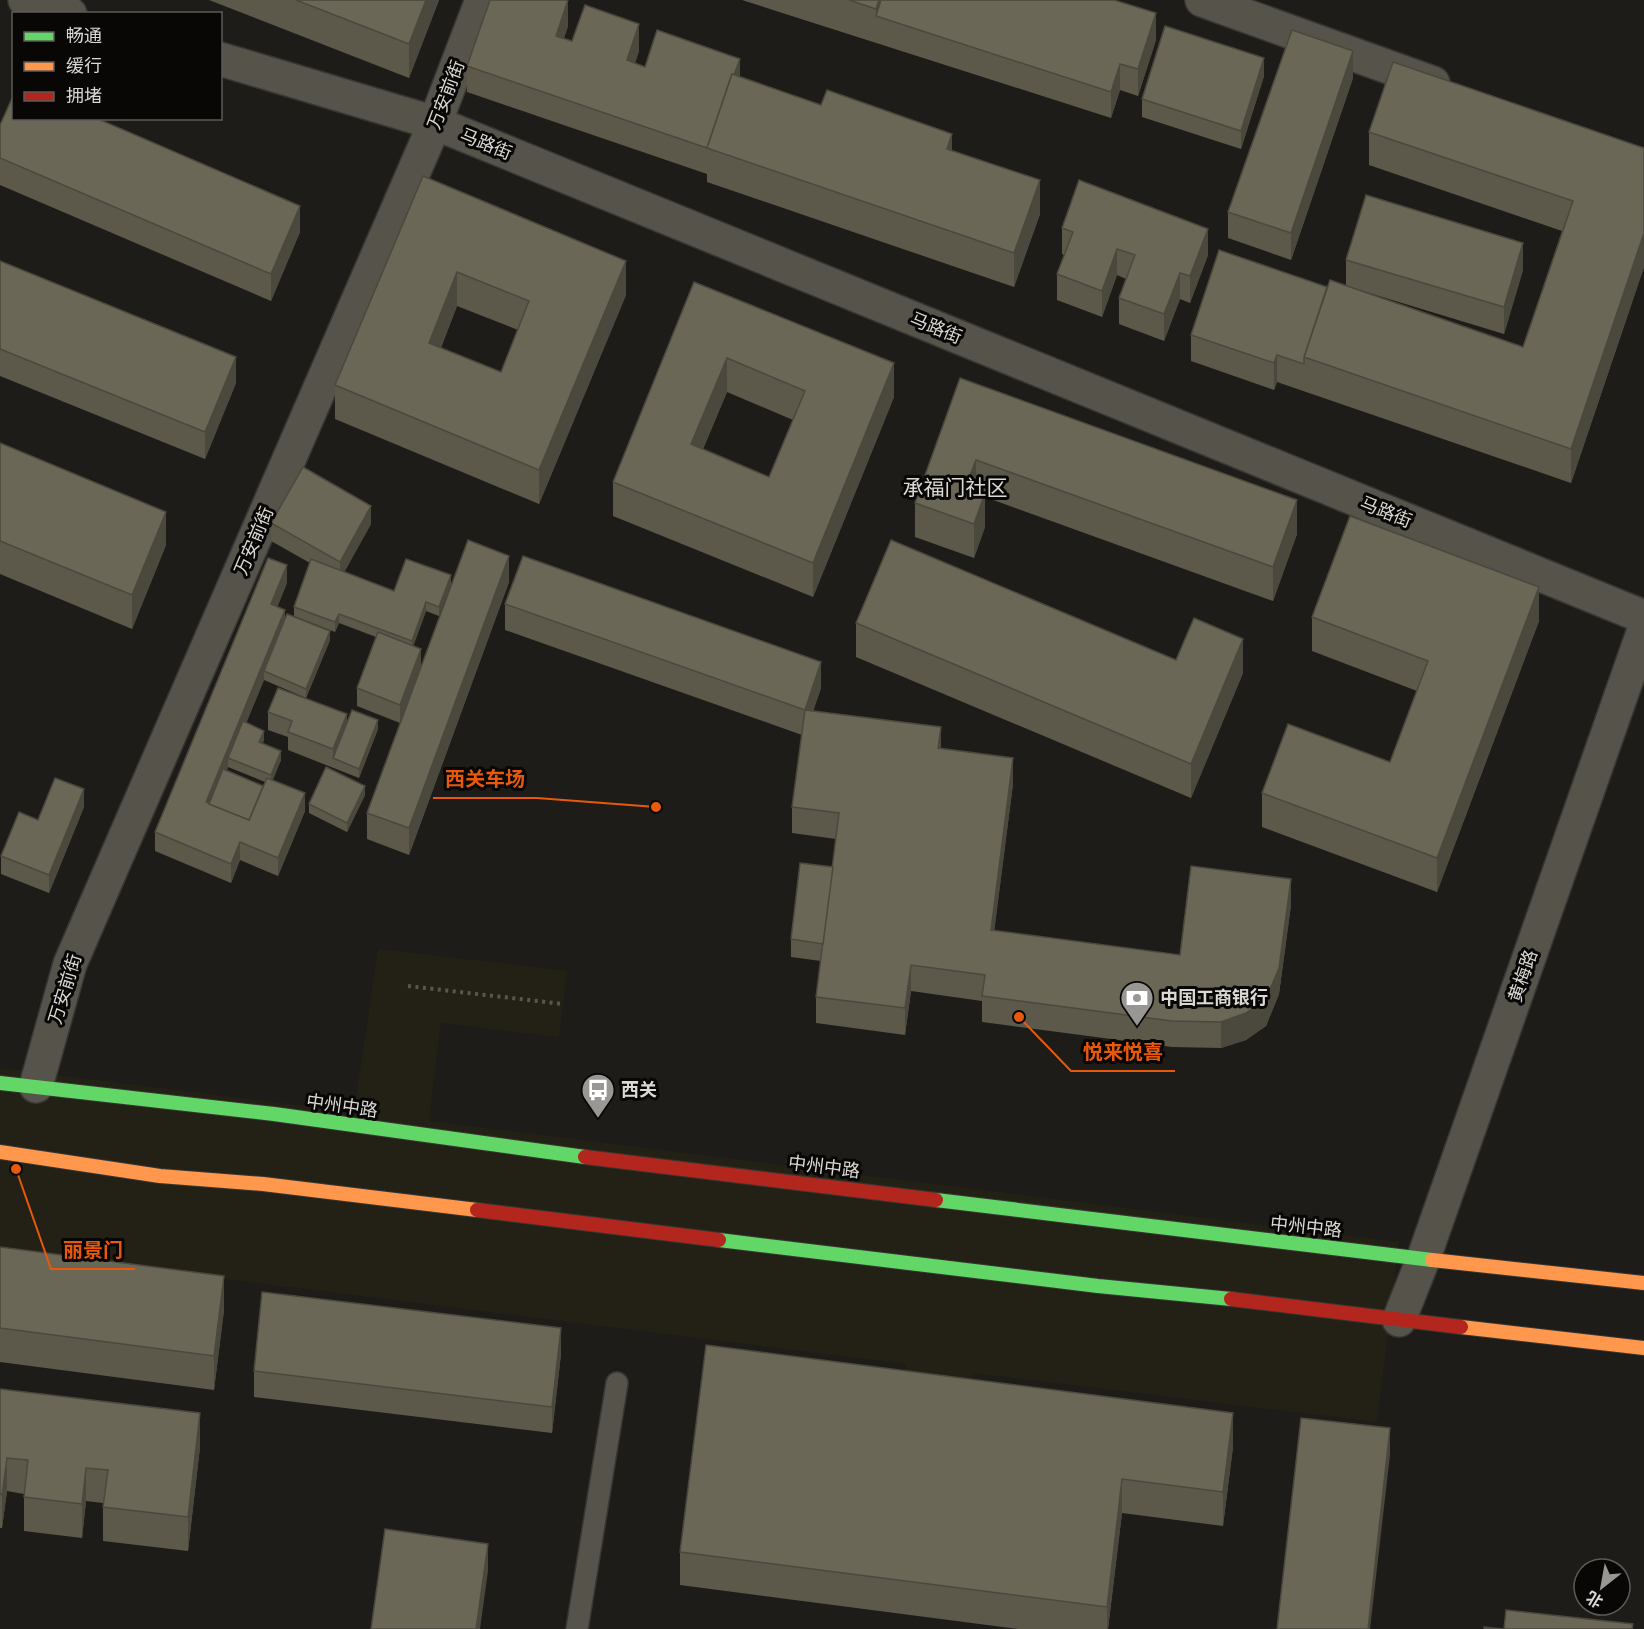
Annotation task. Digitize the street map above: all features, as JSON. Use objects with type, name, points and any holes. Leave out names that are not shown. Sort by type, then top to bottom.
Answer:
[{"type":"main road","name":"中州中路","points":[[0,1083],[274,1114],[528,1150],[1301,1245],[1644,1283]]},
{"type":"main road","points":[[0,1152],[160,1176],[263,1184],[1098,1286],[1292,1305],[1644,1348]]},
{"type":"street","points":[[25,0],[64,12]]},
{"type":"street","name":"万安前街","points":[[36,1086],[70,964],[435,123],[482,0]]},
{"type":"street","points":[[1202,0],[1456,91]]},
{"type":"street","name":"马路街","points":[[222,60],[435,123],[1644,617]]},
{"type":"street","name":"黄梅路","points":[[1400,1320],[1644,630]]},
{"type":"lane","points":[[577,1629],[617,1383]]},
{"type":"path","points":[[408,986],[563,1004]]},
{"type":"shaded area","points":[[378,949],[567,971],[559,1037],[441,1023],[429,1121],[1399,1242],[1377,1422],[973,1373],[969,1413],[894,1462],[906,1364],[0,1251],[0,1068],[354,1112]]},
{"type":"building","points":[[296,0],[426,0],[409,44]]},
{"type":"building","points":[[490,0],[568,0],[556,36],[572,41],[585,5],[639,24],[627,60],[645,67],[657,30],[740,59],[734,75],[732,74],[707,148],[467,66]]},
{"type":"building","points":[[849,0],[879,0],[876,9]]},
{"type":"building","points":[[881,0],[1114,0],[1156,13],[1138,69],[1120,64],[1111,92],[876,16]]},
{"type":"building","points":[[1165,26],[1264,58],[1241,131],[1142,99]]},
{"type":"building","points":[[1292,30],[1353,51],[1291,233],[1228,212]]},
{"type":"building","points":[[1393,62],[1644,148],[1644,233],[1571,449],[1304,357],[1330,280],[1523,347],[1573,201],[1369,132]]},
{"type":"building","points":[[732,74],[821,105],[827,90],[952,134],[947,149],[1040,180],[1014,253],[707,148]]},
{"type":"building","points":[[12,98],[12,120],[101,120],[300,206],[271,274],[0,158],[0,125]]},
{"type":"building","points":[[423,176],[626,261],[539,470],[335,385]],"holes":[[[457,272],[529,301],[501,372],[429,343]]]},
{"type":"building","points":[[1079,180],[1208,229],[1190,276],[1180,273],[1164,314],[1119,298],[1135,255],[1117,249],[1102,291],[1057,274],[1073,232],[1062,228]]},
{"type":"building","points":[[1366,195],[1523,243],[1504,307],[1346,260]]},
{"type":"building","points":[[1219,250],[1327,287],[1304,357],[1304,364],[1277,355],[1274,363],[1191,335]]},
{"type":"building","points":[[0,261],[236,357],[205,432],[0,349]]},
{"type":"building","points":[[694,282],[894,363],[813,563],[613,482]],"holes":[[[727,358],[805,391],[769,477],[691,444]]]},
{"type":"building","points":[[960,378],[1297,500],[1273,567],[976,460],[966,486],[985,493],[974,524],[915,503]]},
{"type":"building","points":[[0,443],[166,512],[132,595],[0,541]]},
{"type":"building","points":[[303,467],[371,506],[340,562],[271,523]]},
{"type":"building","points":[[1350,516],[1539,587],[1437,858],[1262,793],[1288,724],[1390,762],[1428,661],[1312,617]]},
{"type":"building","points":[[468,540],[509,556],[409,828],[367,813]]},
{"type":"building","points":[[891,540],[1176,660],[1194,618],[1243,639],[1191,764],[856,623]]},
{"type":"building","points":[[523,556],[821,662],[805,710],[505,604]]},
{"type":"building","points":[[268,558],[287,565],[271,604],[285,610],[206,802],[249,820],[267,778],[305,793],[278,858],[240,842],[231,864],[155,832]]},
{"type":"building","points":[[311,559],[394,591],[406,559],[451,575],[439,607],[426,602],[412,641],[339,614],[335,622],[294,607]]},
{"type":"building","points":[[287,614],[330,631],[306,689],[264,671]]},
{"type":"building","points":[[378,632],[421,649],[400,705],[357,688]]},
{"type":"building","points":[[278,688],[347,714],[333,749],[288,732],[292,721],[268,712]]},
{"type":"building","points":[[352,710],[378,720],[359,769],[333,758]]},
{"type":"building","points":[[805,710],[941,727],[938,748],[1013,758],[991,930],[1180,955],[1191,866],[1291,879],[1279,968],[1266,999],[1246,1013],[1221,1022],[1172,1021],[982,996],[985,975],[911,965],[905,1008],[816,997],[839,813],[792,807]]},
{"type":"building","points":[[243,721],[264,731],[259,742],[281,751],[271,775],[228,758]]},
{"type":"building","points":[[326,767],[365,786],[347,823],[309,804]]},
{"type":"building","points":[[223,769],[263,786],[249,820],[209,804]]},
{"type":"building","points":[[55,778],[84,789],[49,875],[1,856],[19,812],[38,820]]},
{"type":"building","points":[[800,863],[833,867],[823,944],[791,939]]},
{"type":"building","points":[[0,1247],[224,1276],[214,1356],[0,1328]]},
{"type":"building","points":[[262,1292],[561,1328],[552,1407],[254,1371]]},
{"type":"building","points":[[706,1345],[1233,1413],[1223,1492],[1122,1479],[1107,1607],[680,1552]]},
{"type":"building","points":[[0,1389],[200,1413],[188,1517],[103,1507],[108,1470],[86,1468],[82,1504],[24,1497],[28,1460],[7,1458],[2,1495],[0,1494]]},
{"type":"building","points":[[1301,1418],[1390,1428],[1368,1629],[1277,1629]]},
{"type":"building","points":[[385,1529],[488,1544],[476,1629],[371,1629]]},
{"type":"building","points":[[1506,1610],[1633,1624],[1632,1629],[1504,1629]]},
{"type":"traffic: fast","points":[[0,1083],[274,1114],[585,1157]]},
{"type":"traffic: fast","points":[[936,1200],[1432,1260]]},
{"type":"traffic: fast","points":[[719,1240],[1098,1286],[1231,1299]]},
{"type":"traffic: slow","points":[[0,1152],[160,1176],[263,1184],[477,1210]]},
{"type":"traffic: slow","points":[[1432,1260],[1644,1283]]},
{"type":"traffic: slow","points":[[1461,1327],[1644,1348]]},
{"type":"traffic: jam","points":[[585,1157],[936,1200]]},
{"type":"traffic: jam","points":[[477,1210],[719,1240]]},
{"type":"traffic: jam","points":[[1231,1299],[1461,1327]]},
{"type":"place","name":"西关车场","points":[[656,807]]},
{"type":"place","name":"悦来悦喜","points":[[1019,1017]]},
{"type":"place","name":"中国工商银行","points":[[1137,1027]]},
{"type":"place","name":"西关","points":[[598,1119]]},
{"type":"place","name":"丽景门","points":[[16,1169]]},
{"type":"district","name":"承福门社区","points":[[955,488]]}]
